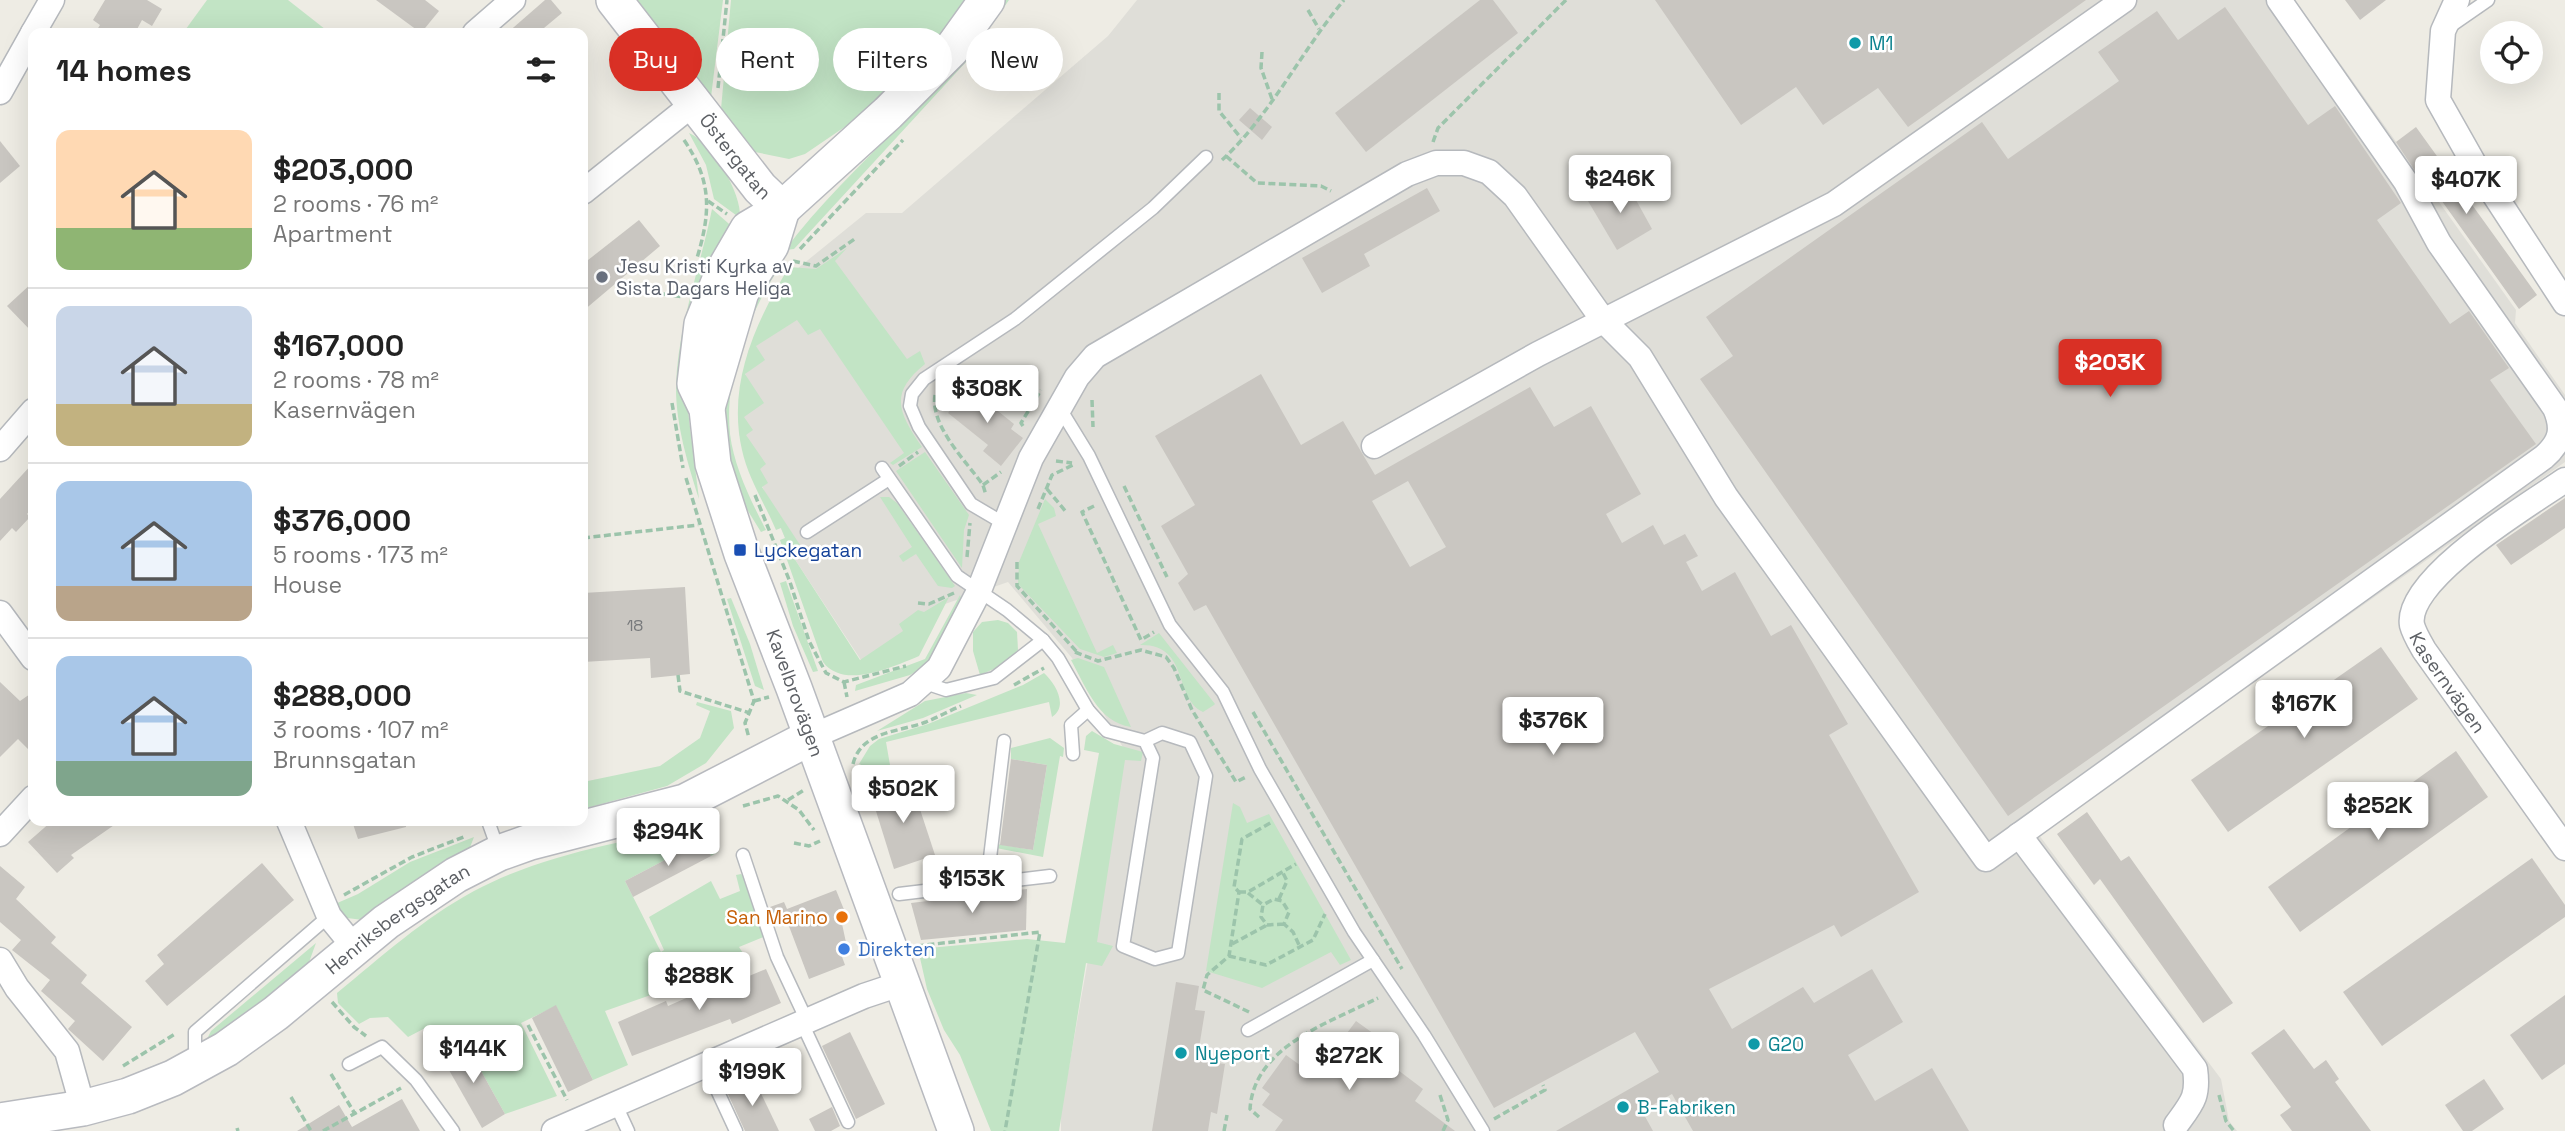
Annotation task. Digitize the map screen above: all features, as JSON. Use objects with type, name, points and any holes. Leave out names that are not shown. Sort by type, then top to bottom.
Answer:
[{"type":"main road","name":"Östergatan","points":[[614,0],[705,99],[760,188],[782,209]]},
{"type":"main road","name":"Kavelbrovägen","points":[[956,1131],[729,513],[713,464],[706,409],[695,384],[702,324],[723,272],[748,229],[782,209],[888,113],[951,50],[987,0]]},
{"type":"main road","name":"Henriksbergsgatan","points":[[0,1121],[83,1108],[128,1096],[204,1062],[276,1013],[424,894],[486,836],[530,842],[685,802],[811,737]]},
{"type":"street","points":[[36,28],[52,0]]},
{"type":"street","points":[[481,28],[513,0]]},
{"type":"street","points":[[1374,446],[1603,320],[1834,204],[2124,0]]},
{"type":"street","points":[[811,737],[883,708],[925,683],[951,649],[964,591],[1005,524],[1031,458],[1086,364],[1103,349],[1407,174],[1436,163],[1464,163],[1489,172],[1504,184],[1543,233],[1603,320],[1640,357],[1726,497],[1986,859],[2544,457],[2557,443],[2561,433],[2561,422],[2544,393],[2440,243],[2406,182],[2279,0]]},
{"type":"street","points":[[2457,0],[2443,31],[2438,100],[2473,162],[2543,265],[2565,303]]},
{"type":"street","points":[[0,92],[28,42]]},
{"type":"street","points":[[588,188],[705,99]]},
{"type":"street","points":[[0,449],[28,417]]},
{"type":"street","name":"Kasernvägen","points":[[2565,480],[2450,561],[2425,588],[2415,606],[2412,624],[2424,650],[2565,848]]},
{"type":"street","points":[[0,613],[28,651]]},
{"type":"street","points":[[0,834],[28,803]]},
{"type":"street","points":[[292,826],[355,948]]},
{"type":"street","points":[[2019,835],[2195,1069],[2197,1088],[2194,1100],[2176,1125]]},
{"type":"street","points":[[0,952],[1,938]]},
{"type":"street","points":[[0,960],[16,988],[67,1051],[83,1108]]},
{"type":"street","points":[[554,1131],[705,1064],[900,984]]},
{"type":"lane","points":[[2443,31],[2488,0]]},
{"type":"lane","points":[[1005,524],[971,504],[919,427],[910,406],[912,394],[924,379],[1015,319],[1153,208],[1206,157]]},
{"type":"lane","points":[[1059,407],[1089,456],[1170,625],[1223,692],[1294,830],[1373,960],[1483,1131]]},
{"type":"lane","points":[[807,532],[885,473],[957,576],[964,591],[1007,610],[1043,640],[1058,658],[1088,710],[1107,731],[1145,741],[1162,733],[1190,742],[1206,775],[1178,953],[1155,959],[1123,946],[1153,758],[1145,741]]},
{"type":"lane","points":[[925,683],[946,690],[994,678],[1043,640]]},
{"type":"lane","points":[[1073,754],[1071,725],[1088,710]]},
{"type":"lane","points":[[987,883],[1004,741]]},
{"type":"lane","points":[[743,855],[777,957],[848,1122]]},
{"type":"lane","points":[[899,894],[1050,876]]},
{"type":"lane","points":[[204,1062],[195,1048],[195,1031],[332,907]]},
{"type":"lane","points":[[1248,1030],[1373,960]]},
{"type":"lane","points":[[349,1063],[382,1047],[416,1080],[453,1131]]},
{"type":"lane","points":[[705,1064],[737,1131]]},
{"type":"lane","points":[[615,1104],[628,1131]]},
{"type":"path","points":[[705,99],[727,0]]},
{"type":"path","points":[[1218,163],[1272,99],[1320,29],[1345,0]]},
{"type":"path","points":[[1433,147],[1432,136],[1438,128],[1566,0]]},
{"type":"path","points":[[1308,10],[1320,29]]},
{"type":"path","points":[[1262,52],[1261,68],[1272,99]]},
{"type":"path","points":[[1219,93],[1219,111],[1241,138]]},
{"type":"path","points":[[784,269],[906,137]]},
{"type":"path","points":[[1226,156],[1257,183],[1321,186],[1340,194]]},
{"type":"path","points":[[791,260],[816,266],[856,238]]},
{"type":"path","points":[[632,289],[685,297]]},
{"type":"path","points":[[941,385],[934,397],[935,407],[946,434],[983,485],[986,494],[983,501]]},
{"type":"path","points":[[1092,397],[1091,416],[1095,437]]},
{"type":"path","points":[[885,473],[923,449]]},
{"type":"path","points":[[1055,459],[1075,464],[1080,474]]},
{"type":"path","points":[[1036,514],[1052,475],[1075,464]]},
{"type":"path","points":[[983,485],[997,472],[1011,470]]},
{"type":"path","points":[[1121,481],[1166,570],[1167,586]]},
{"type":"path","points":[[1036,482],[1046,488],[1067,513]]},
{"type":"path","points":[[751,488],[790,582],[809,642],[826,673],[844,682],[908,665]]},
{"type":"path","points":[[1090,495],[1095,505],[1082,512],[1141,640],[1157,630]]},
{"type":"path","points":[[967,562],[969,526],[973,518]]},
{"type":"path","points":[[588,537],[698,525]]},
{"type":"path","points":[[1021,553],[1016,565],[1017,586],[1077,652],[1098,662],[1141,650],[1166,657],[1174,668],[1192,710],[1236,782]]},
{"type":"path","points":[[918,603],[929,604],[964,591]]},
{"type":"path","points":[[950,604],[964,591]]},
{"type":"path","points":[[1067,653],[1077,652]]},
{"type":"path","points":[[678,675],[680,691],[750,713]]},
{"type":"path","points":[[844,682],[845,693]]},
{"type":"path","points":[[754,701],[764,699]]},
{"type":"path","points":[[1247,701],[1408,979]]},
{"type":"path","points":[[774,788],[778,796]]},
{"type":"path","points":[[788,800],[795,794]]},
{"type":"path","points":[[740,807],[778,796],[788,800],[812,827],[820,841],[809,846],[794,843]]},
{"type":"path","points":[[1274,821],[1242,839],[1234,887],[1239,892],[1248,892],[1298,863]]},
{"type":"path","points":[[332,907],[412,857],[486,836]]},
{"type":"path","points":[[1263,905],[1279,899],[1287,881],[1282,872]]},
{"type":"path","points":[[1239,892],[1229,956],[1207,975],[1203,990],[1266,1020]]},
{"type":"path","points":[[1248,892],[1263,905]]},
{"type":"path","points":[[1279,899],[1289,912],[1284,924]]},
{"type":"path","points":[[1263,905],[1261,917],[1267,925]]},
{"type":"path","points":[[1229,956],[1266,965],[1313,940],[1326,912]]},
{"type":"path","points":[[1231,944],[1267,925],[1284,924],[1293,932],[1300,947]]},
{"type":"path","points":[[908,947],[1040,932],[1005,1131]]},
{"type":"path","points":[[1259,1117],[1250,1109],[1251,1088],[1283,1046],[1378,998]]},
{"type":"path","points":[[335,1006],[354,1027],[382,1047]]},
{"type":"path","points":[[528,1025],[577,1121]]},
{"type":"path","points":[[122,1067],[175,1034]]},
{"type":"path","points":[[331,1074],[355,1114]]},
{"type":"path","points":[[1492,1120],[1545,1090],[1543,1085]]},
{"type":"path","points":[[323,1131],[403,1087]]},
{"type":"path","points":[[1439,1093],[1448,1120],[1443,1131]]},
{"type":"path","points":[[290,1097],[311,1131]]},
{"type":"path","points":[[1224,1131],[1227,1115]]},
{"type":"shaded area","points":[[1137,0],[2295,0],[2516,310],[2515,323],[2565,395],[2565,462],[2039,835],[2221,1079],[2229,1121],[2237,1131],[1061,1131],[1061,1112],[1125,751],[1072,658],[1008,582],[945,604],[861,660],[794,558],[739,434],[748,351],[792,273],[866,213],[902,213],[1044,91],[1063,91],[1063,75],[1108,36]]},
{"type":"green space","points":[[207,0],[288,0],[324,28],[187,28]]},
{"type":"green space","points":[[630,0],[723,0],[720,28],[716,28],[716,57],[710,105],[699,91],[702,91],[702,28],[651,28]]},
{"type":"green space","points":[[731,0],[971,0],[952,28],[833,28],[833,91],[891,91],[877,105],[805,154],[789,159],[755,152],[739,138],[721,109],[723,91],[819,91],[819,28],[728,28]]},
{"type":"green space","points":[[1005,0],[1009,0],[990,28],[985,28]]},
{"type":"green space","points":[[966,53],[966,62],[952,77],[955,67]]},
{"type":"green space","points":[[933,91],[939,91],[794,249],[785,250],[839,187]]},
{"type":"green space","points":[[689,133],[707,147],[724,170],[736,196],[740,218],[714,199],[706,165]]},
{"type":"green space","points":[[712,209],[736,230],[686,395],[699,499],[680,431],[676,388],[680,343]]},
{"type":"green space","points":[[847,248],[835,261],[907,359],[920,351],[925,364],[906,385],[901,404],[903,414],[922,447],[893,465],[890,463],[904,453],[820,329],[808,335],[797,320],[756,346],[765,360],[745,374],[764,403],[744,417],[753,430],[746,435],[766,464],[760,469],[768,483],[762,487],[804,551],[794,558],[860,660],[903,631],[899,624],[918,610],[924,612],[949,597],[919,656],[869,674],[855,675],[832,670],[823,662],[780,540],[785,538],[781,528],[776,530],[748,471],[738,425],[738,401],[747,355],[765,310],[789,267],[816,269]]},
{"type":"green space","points":[[776,262],[781,265],[759,303],[741,345],[729,412],[735,459],[766,530],[761,532],[740,498],[728,466],[724,399],[744,318]]},
{"type":"green space","points":[[925,452],[969,515],[964,530],[962,568],[896,471]]},
{"type":"green space","points":[[880,497],[889,497],[897,503],[955,586],[938,586],[916,554],[903,562],[899,556],[912,547]]},
{"type":"green space","points":[[1045,499],[1054,508],[1056,516],[1038,524],[1097,653],[1113,645],[1117,653],[1104,657],[1080,649],[1018,584],[1019,562]]},
{"type":"green space","points":[[786,581],[818,671],[813,672],[793,626],[780,583]]},
{"type":"green space","points":[[960,595],[963,604],[934,658],[910,675],[855,691],[856,685],[925,659]]},
{"type":"green space","points":[[731,598],[750,644],[764,690],[755,686],[727,599]]},
{"type":"green space","points":[[998,620],[1008,623],[1017,632],[1018,650],[1003,665],[980,675],[973,651],[973,632],[982,622]]},
{"type":"green space","points":[[1159,633],[1214,705],[1203,712],[1194,705],[1167,653],[1156,647],[1140,645]]},
{"type":"green space","points":[[1078,658],[1104,667],[1131,727],[1110,718],[1094,702],[1071,660]]},
{"type":"green space","points":[[1044,673],[1056,688],[1060,701],[1057,712],[1052,717],[1049,702],[886,742],[890,765],[871,769],[859,764],[870,746],[879,739],[928,724],[1023,685]]},
{"type":"green space","points":[[966,693],[977,695],[923,718],[877,731],[925,701]]},
{"type":"green space","points":[[697,702],[731,711],[734,728],[706,763],[667,786],[588,808],[588,781],[660,766],[700,738],[710,711],[696,705]]},
{"type":"green space","points":[[1092,731],[1114,744],[1143,752],[1141,761],[1125,760],[1097,942],[1113,946],[1102,966],[1086,963],[1059,1131],[991,1131],[960,1055],[944,1030],[927,989],[918,949],[1027,939],[1065,943],[1099,753],[1084,750],[1086,736]]},
{"type":"green space","points":[[1050,738],[1064,748],[1063,757],[1060,756],[1043,857],[996,848],[997,844],[1033,850],[1047,765],[1011,759],[1011,748]]},
{"type":"green space","points":[[1233,803],[1240,807],[1247,823],[1269,814],[1351,960],[1340,965],[1331,952],[1262,988],[1206,971]]},
{"type":"green space","points":[[706,824],[718,852],[711,856],[703,840],[625,881],[661,952],[664,950],[649,917],[711,881],[720,899],[740,891],[736,875],[741,874],[745,877],[766,936],[739,947],[748,961],[605,1011],[628,1065],[593,1080],[556,1006],[521,1023],[557,1096],[505,1114],[465,1042],[445,1053],[429,1026],[408,1037],[388,1017],[370,1018],[359,1024],[338,1003],[337,993],[386,952],[438,913],[474,891],[501,878],[558,858]]},
{"type":"green space","points":[[474,837],[469,850],[363,920],[347,918],[335,904],[358,894],[410,862]]},
{"type":"green space","points":[[316,943],[308,965],[262,1011],[206,1041],[211,1031]]},
{"type":"building","points":[[105,0],[147,0],[162,9],[152,26],[142,20],[138,28],[98,28],[100,25],[93,20]]},
{"type":"building","points":[[376,0],[425,0],[439,11],[425,28],[414,28]]},
{"type":"building","points":[[545,0],[551,0],[562,13],[544,28],[513,28]]},
{"type":"building","points":[[1480,0],[1493,0],[1518,33],[1366,152],[1335,113]]},
{"type":"building","name":"M1","points":[[1655,0],[2086,0],[1908,127],[1878,88],[1823,125],[1796,87],[1741,125]]},
{"type":"building","points":[[2345,0],[2386,0],[2360,20]]},
{"type":"building","points":[[2225,7],[2308,125],[2335,106],[2401,203],[2377,220],[2450,324],[2469,311],[2509,368],[2490,380],[2536,444],[2008,816],[1700,379],[1733,356],[1706,317],[1982,122],[2008,159],[2119,81],[2098,52],[2157,11],[2178,40]]},
{"type":"building","points":[[1250,108],[1272,127],[1262,140],[1239,120]]},
{"type":"building","points":[[2416,127],[2537,295],[2519,309],[2429,183],[2425,186],[2396,142]]},
{"type":"building","points":[[0,141],[20,166],[0,183]]},
{"type":"building","points":[[1625,180],[1652,229],[1617,250],[1588,201]]},
{"type":"building","points":[[1427,188],[1440,211],[1364,254],[1370,266],[1322,293],[1302,258]]},
{"type":"building","name":"Jesu Kristi Kyrka av Sista Dagars Heliga","points":[[639,220],[660,246],[588,307],[588,260]]},
{"type":"building","points":[[28,287],[28,328],[7,306]]},
{"type":"building","points":[[1261,374],[1301,445],[1343,421],[1375,475],[1530,387],[1554,427],[1591,406],[1641,494],[1606,514],[1622,543],[1653,525],[1664,545],[1685,534],[1698,556],[1686,562],[1702,591],[1735,572],[1771,636],[1791,625],[1848,724],[1829,735],[1919,892],[1841,937],[1834,925],[1709,989],[1732,1029],[1803,987],[1814,1003],[1872,969],[1903,1022],[1848,1055],[1875,1101],[1932,1068],[1969,1131],[1693,1131],[1672,1094],[1642,1111],[1653,1131],[1556,1131],[1659,1072],[1635,1032],[1494,1108],[1206,605],[1194,611],[1178,583],[1188,574],[1161,526],[1195,505],[1155,436]],"holes":[[[1408,481],[1446,547],[1410,567],[1372,501]]]},
{"type":"building","points":[[968,387],[1014,424],[1011,429],[1023,438],[1001,466],[983,451],[988,445],[948,413]]},
{"type":"building","points":[[28,468],[28,519],[16,532],[12,528],[0,541],[0,499]]},
{"type":"building","points":[[2565,498],[2565,528],[2511,565],[2496,545]]},
{"type":"building","points":[[685,587],[690,674],[651,678],[650,658],[588,662],[588,593]]},
{"type":"building","points":[[2381,647],[2418,699],[2228,832],[2191,780]]},
{"type":"building","points":[[0,682],[20,701],[28,695],[28,749],[18,739],[0,757]]},
{"type":"building","points":[[2456,751],[2488,797],[2300,932],[2268,887]]},
{"type":"building","points":[[1011,759],[1047,765],[1033,850],[1000,845]]},
{"type":"building","points":[[911,782],[935,855],[894,869],[871,795]]},
{"type":"building","points":[[2087,812],[2121,861],[2129,856],[2233,1003],[2203,1023],[2100,879],[2094,885],[2057,834]]},
{"type":"building","points":[[46,826],[113,826],[71,855],[74,858],[57,873],[28,842]]},
{"type":"building","points":[[354,826],[406,826],[406,827],[358,839]]},
{"type":"building","points":[[703,840],[711,856],[633,897],[625,881]]},
{"type":"building","points":[[2532,858],[2565,905],[2565,917],[2382,1046],[2343,992]]},
{"type":"building","points":[[262,863],[294,900],[167,1006],[145,981],[164,964],[157,955]]},
{"type":"building","points":[[0,866],[25,887],[16,899],[56,937],[51,943],[87,975],[81,983],[132,1027],[103,1061],[68,1029],[75,1021],[41,991],[50,980],[12,950],[21,940],[0,922]]},
{"type":"building","points":[[1027,889],[1026,930],[921,940],[911,903]]},
{"type":"building","points":[[836,890],[847,917],[841,919],[848,952],[841,954],[845,965],[809,979],[787,921],[776,926],[770,907],[784,902],[787,909]]},
{"type":"building","points":[[766,969],[781,1003],[732,1024],[730,1019],[632,1056],[618,1022],[666,1001],[668,1006],[716,985],[718,989]]},
{"type":"building","name":"Nyeport","points":[[1176,982],[1199,986],[1195,1010],[1205,1011],[1197,1060],[1225,1064],[1217,1114],[1211,1112],[1208,1131],[1152,1131]]},
{"type":"building","points":[[2565,995],[2565,1064],[2542,1080],[2510,1035]]},
{"type":"building","points":[[556,1005],[593,1080],[568,1092],[532,1018]]},
{"type":"building","points":[[1356,1021],[1399,1052],[1390,1064],[1423,1089],[1415,1101],[1455,1131],[1275,1131],[1283,1120],[1262,1105],[1270,1094],[1262,1088],[1286,1055],[1315,1076]]},
{"type":"building","points":[[2284,1029],[2314,1069],[2326,1060],[2339,1079],[2335,1082],[2371,1131],[2292,1131],[2280,1115],[2291,1107],[2251,1053]]},
{"type":"building","points":[[850,1032],[885,1104],[856,1119],[822,1046]]},
{"type":"building","points":[[465,1042],[505,1114],[482,1128],[441,1056]]},
{"type":"building","points":[[754,1079],[779,1131],[745,1131],[727,1092]]},
{"type":"building","points":[[2484,1079],[2504,1109],[2472,1131],[2463,1131],[2445,1105]]},
{"type":"building","points":[[402,1099],[420,1131],[297,1131],[339,1105],[352,1127]]},
{"type":"building","points":[[832,1107],[840,1126],[831,1131],[815,1131],[809,1119]]},
{"type":"place","name":"M1","points":[[1855,43]]},
{"type":"place","name":"Jesu Kristi Kyrka av Sista Dagars Heliga","points":[[602,277]]},
{"type":"place","name":"Lyckegatan","points":[[740,550]]},
{"type":"place","name":"San Marino","points":[[842,917]]},
{"type":"place","name":"Direkten","points":[[844,949]]},
{"type":"place","name":"G20","points":[[1754,1044]]},
{"type":"place","name":"Nyeport","points":[[1181,1053]]},
{"type":"place","name":"B-Fabriken","points":[[1623,1107]]}]
